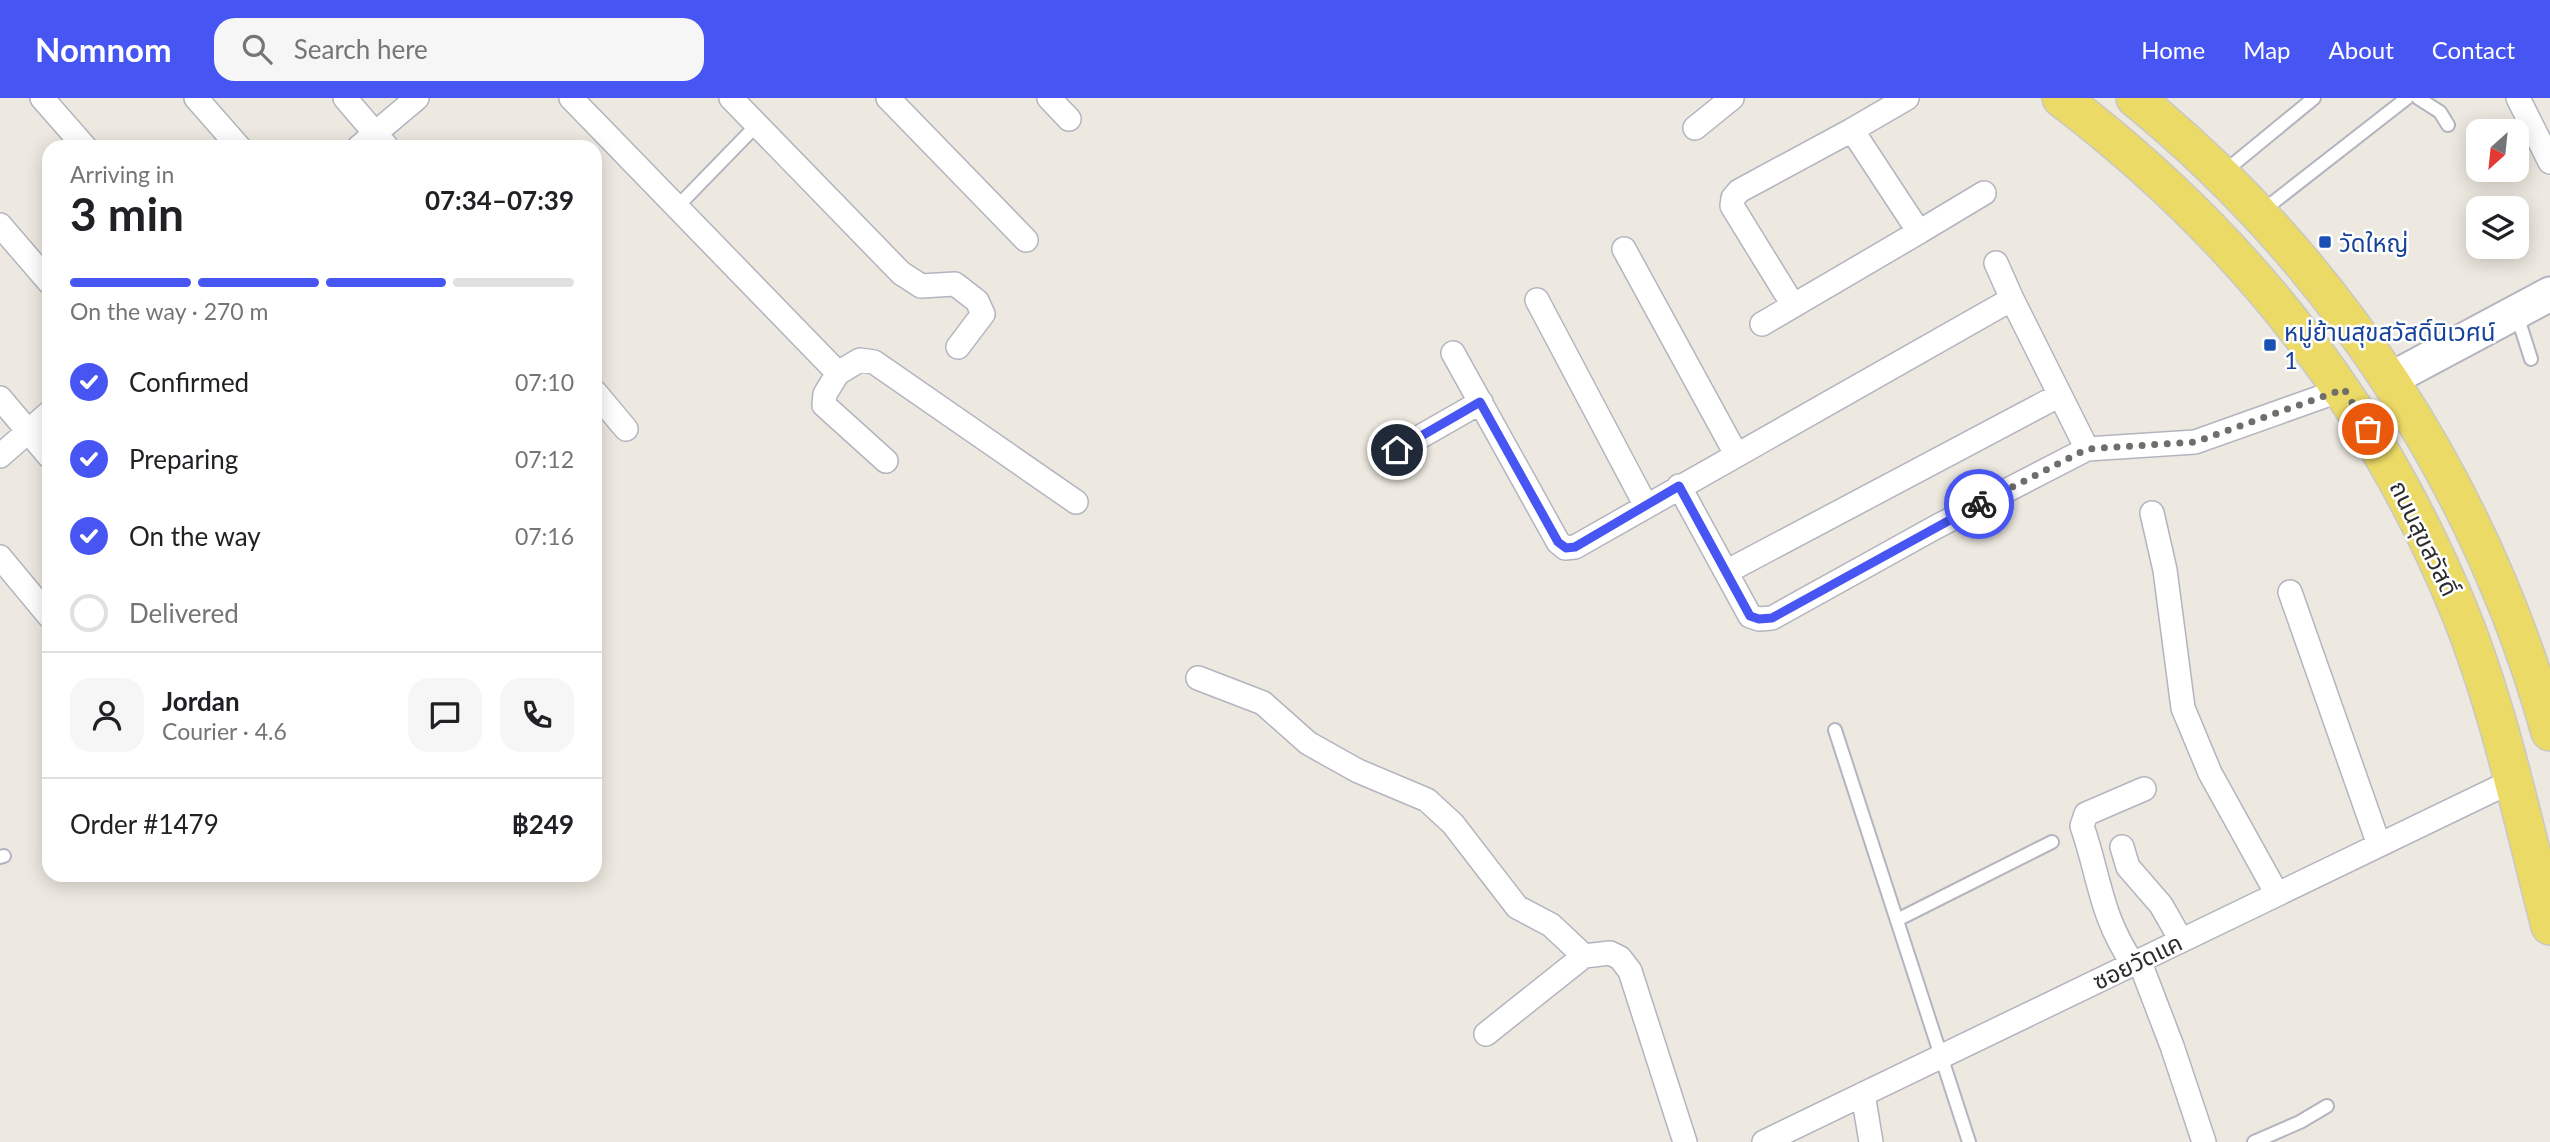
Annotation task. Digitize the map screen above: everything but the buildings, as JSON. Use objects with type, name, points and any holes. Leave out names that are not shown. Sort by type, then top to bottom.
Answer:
[{"type":"main road","name":"ถนนสุขสวัสดิ์","points":[[2061,98],[2120,143],[2203,221],[2308,341],[2344,389],[2403,490],[2461,615],[2483,675],[2550,926]]},
{"type":"main road","name":"ถนนสุขสวัสดิ์","points":[[2135,98],[2221,175],[2312,272],[2391,379],[2492,563],[2537,686],[2550,732]]},
{"type":"street","points":[[43,98],[79,140]]},
{"type":"street","points":[[196,98],[233,140]]},
{"type":"street","points":[[345,98],[373,140]]},
{"type":"street","points":[[376,140],[417,98]]},
{"type":"street","points":[[571,98],[838,373]]},
{"type":"street","points":[[731,98],[901,273],[921,286],[955,284],[977,301],[983,314],[958,347]]},
{"type":"street","points":[[887,98],[1026,240]]},
{"type":"street","points":[[1049,98],[1069,118]]},
{"type":"street","points":[[1695,128],[1732,98]]},
{"type":"street","points":[[1793,305],[1732,206],[1733,198],[1739,191],[1907,98]]},
{"type":"street","points":[[2518,98],[2550,162]]},
{"type":"street","points":[[1852,130],[1919,232]]},
{"type":"street","points":[[1762,324],[1984,193]]},
{"type":"street","points":[[0,225],[42,274]]},
{"type":"street","points":[[1624,249],[1736,454]]},
{"type":"street","points":[[1996,263],[2087,449]]},
{"type":"street","points":[[2391,379],[2550,294]]},
{"type":"street","points":[[1453,353],[1558,542],[1566,548],[1575,547],[2012,299]]},
{"type":"street","points":[[1537,300],[1646,506]]},
{"type":"street","points":[[886,461],[824,405],[825,394],[838,373],[860,360],[874,362],[1076,502]]},
{"type":"street","points":[[1679,486],[1750,616],[1759,619],[1772,618],[1960,514],[2087,449],[2195,442],[2344,389]]},
{"type":"street","points":[[1726,572],[2060,395]]},
{"type":"street","points":[[0,398],[42,448]]},
{"type":"street","points":[[602,400],[626,429]]},
{"type":"street","points":[[1397,450],[1480,402]]},
{"type":"street","points":[[0,456],[42,419]]},
{"type":"street","points":[[2152,513],[2165,570],[2183,708],[2210,773],[2277,894]]},
{"type":"street","points":[[0,558],[42,608]]},
{"type":"street","points":[[2290,592],[2379,845]]},
{"type":"street","points":[[1198,678],[1262,703],[1308,743],[1358,771],[1427,800],[1453,824],[1517,907],[1551,925],[1584,956]]},
{"type":"street","name":"ซอยวัดแค","points":[[1764,1142],[2512,782]]},
{"type":"street","points":[[2144,789],[2086,814],[2082,826],[2103,908],[2115,937],[2136,962],[2176,1056],[2204,1142]]},
{"type":"street","points":[[2122,847],[2128,867],[2161,905],[2181,940]]},
{"type":"street","points":[[1486,1034],[1584,956],[1610,954],[1626,963],[1685,1142]]},
{"type":"street","points":[[1863,1094],[1871,1142]]},
{"type":"lane","points":[[2221,175],[2314,98]]},
{"type":"lane","points":[[2259,214],[2407,98]]},
{"type":"lane","points":[[2418,98],[2440,112],[2448,125]]},
{"type":"lane","points":[[676,208],[749,133]]},
{"type":"lane","points":[[2516,312],[2531,359]]},
{"type":"lane","points":[[1835,730],[1969,1142]]},
{"type":"lane","points":[[1897,920],[2052,842]]},
{"type":"lane","points":[[2254,1142],[2300,1122],[2327,1106]]},
{"type":"way so far","points":[[1979,504],[2087,449],[2195,442],[2344,389],[2368,429]]},
{"type":"place","name":"วัดใหญ่","points":[[2325,242]]},
{"type":"place","name":"หมู่ย้านสุขสวัสดิ์นิเวศน์ 1","points":[[2270,345]]},
{"type":"route","points":[[1397,450],[1480,402],[1558,542],[1566,548],[1575,547],[1679,486],[1750,616],[1759,619],[1772,618],[1979,504]]}]
